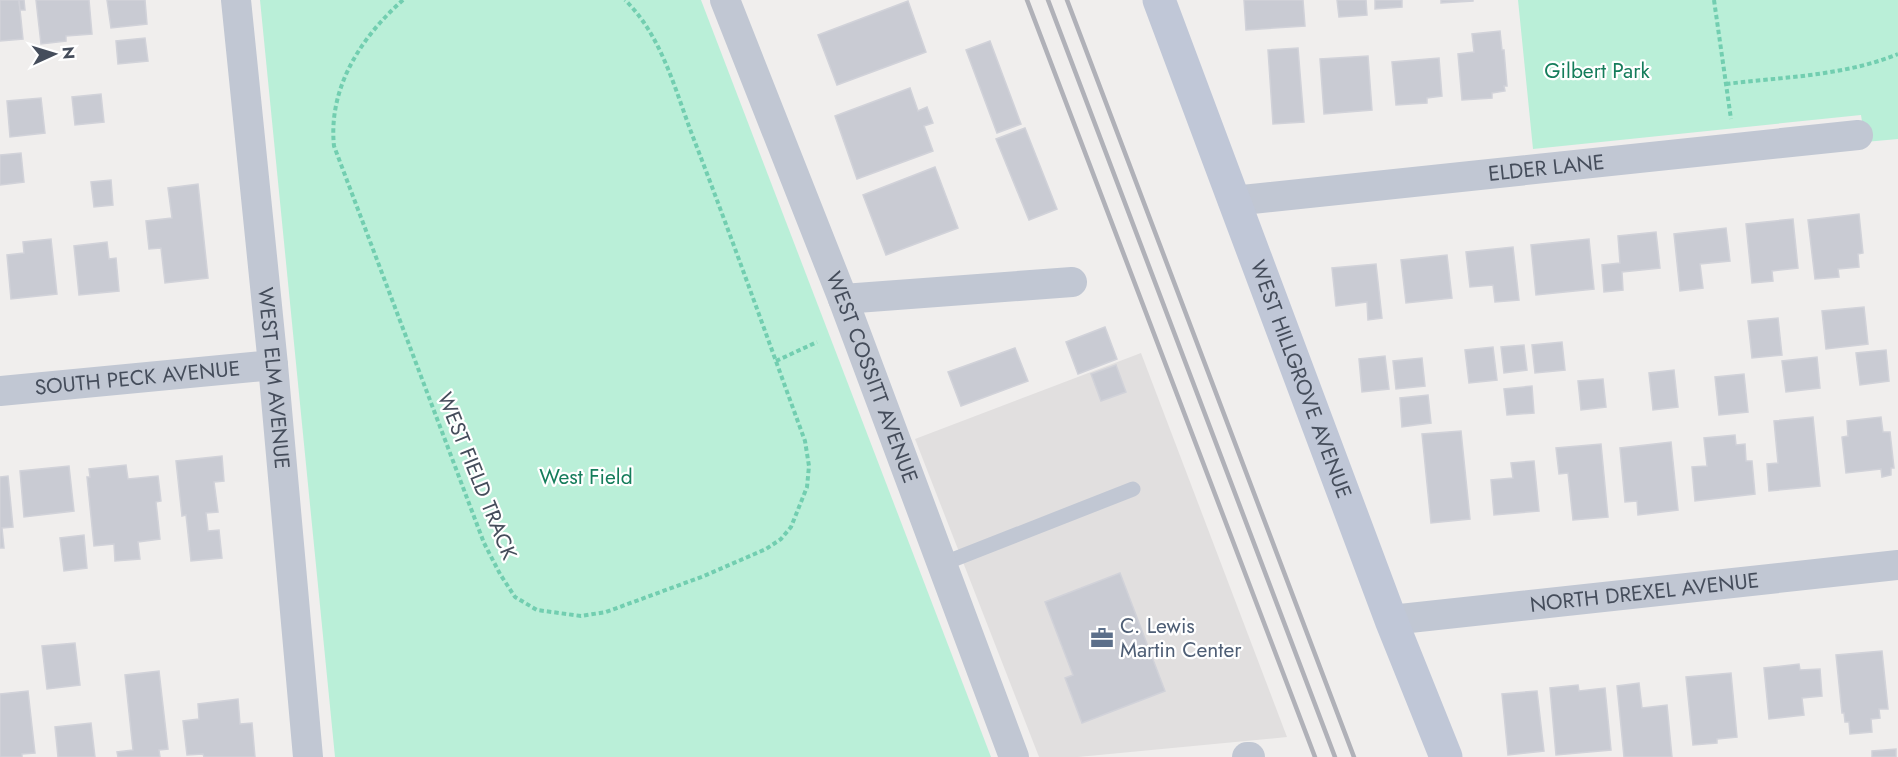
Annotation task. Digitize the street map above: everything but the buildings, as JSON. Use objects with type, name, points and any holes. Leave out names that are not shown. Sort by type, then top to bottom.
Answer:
[{"type":"street","name":"WEST ELM AVENUE","points":[[236,0],[273,365],[308,757]]},
{"type":"street","name":"WEST COSSITT AVENUE","points":[[725,0],[843,299],[1014,757]]},
{"type":"street","name":"WEST HILLGROVE AVENUE","points":[[1159,0],[1391,620],[1446,757]]},
{"type":"street","name":"ELDER LANE","points":[[1233,201],[1858,135]]},
{"type":"street","points":[[843,299],[1072,282]]},
{"type":"street","name":"SOUTH PECK AVENUE","points":[[0,391],[273,365]]},
{"type":"street","name":"NORTH DREXEL AVENUE","points":[[1391,620],[1898,564]]},
{"type":"lane","points":[[942,564],[1133,489]]},
{"type":"path","name":"WEST FIELD TRACK","points":[[403,0],[387,14],[362,44],[346,74],[338,95],[332,125],[334,146],[484,543],[500,574],[516,597],[537,610],[581,616],[606,612],[704,576],[781,540],[791,527],[800,507],[807,487],[809,465],[805,441],[656,41],[639,14],[625,0]]},
{"type":"path","points":[[1714,0],[1735,149]]},
{"type":"path","points":[[1726,84],[1834,71],[1898,54]]},
{"type":"path","points":[[776,361],[817,342]]},
{"type":"shaded area","points":[[1141,353],[1287,737],[1078,757],[1039,757],[915,439]]},
{"type":"green space","name":"West Field","points":[[260,0],[701,0],[991,757],[335,757]]},
{"type":"green space","name":"Gilbert Park","points":[[1518,0],[1898,0],[1898,139],[1865,142],[1861,115],[1533,149]]},
{"type":"railway","points":[[1027,0],[1315,757]]},
{"type":"railway","points":[[1048,0],[1335,757]]},
{"type":"railway","points":[[1067,0],[1354,757]]},
{"type":"place","name":"C. Lewis Martin Center","points":[[1102,638]]}]
